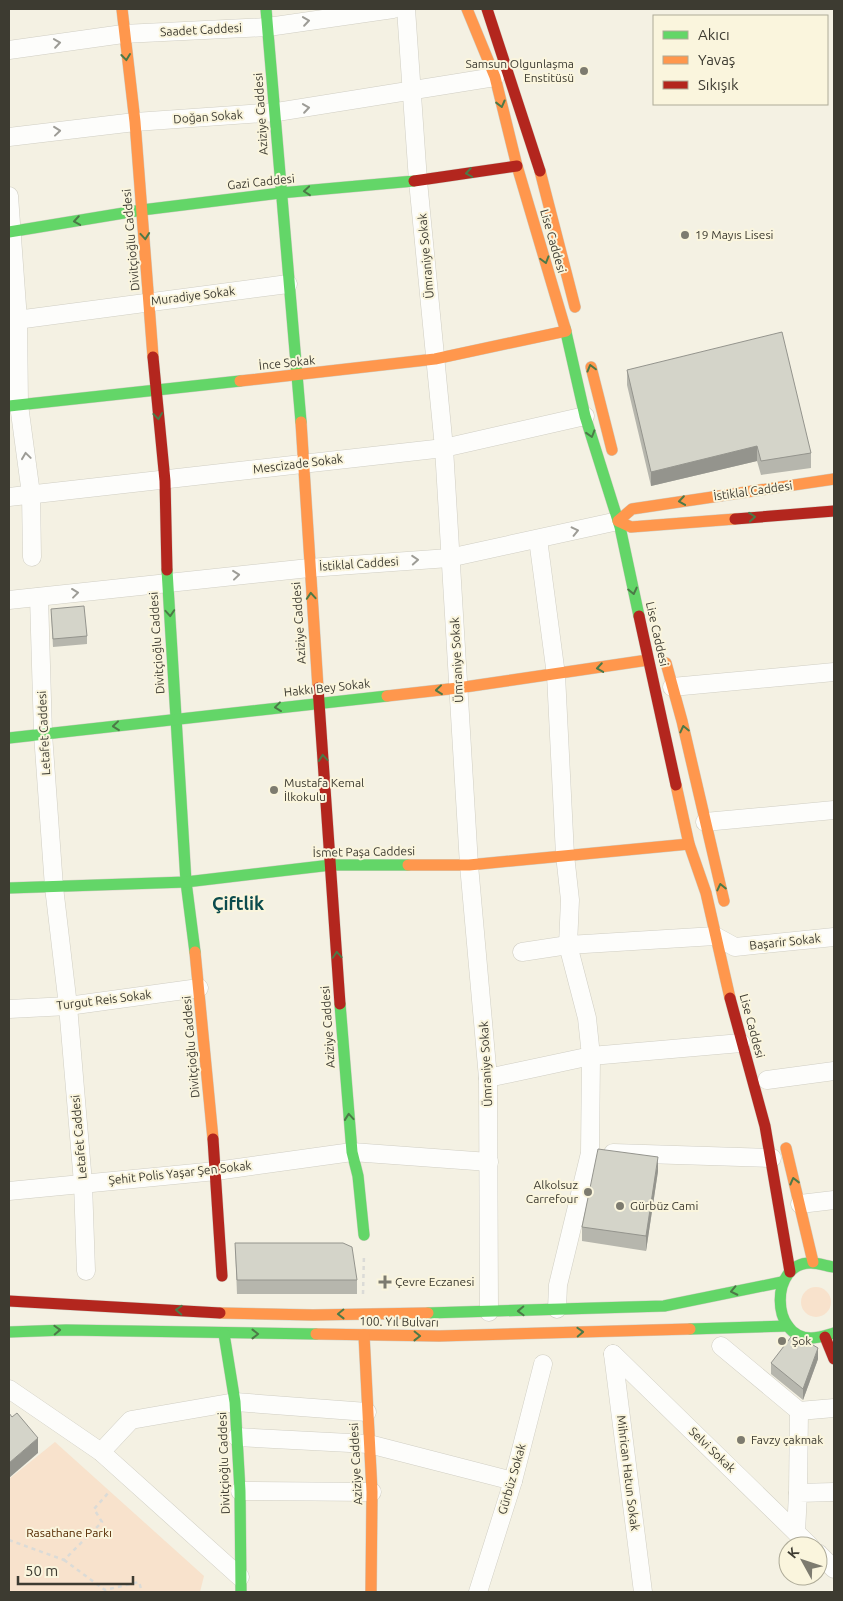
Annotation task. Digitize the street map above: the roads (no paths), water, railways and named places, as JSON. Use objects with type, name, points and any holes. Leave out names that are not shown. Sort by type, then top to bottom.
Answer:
[{"type":"main road","name":"Divitçioğlu Caddesi","points":[[122,9],[123,34],[134,122],[150,302],[155,389],[165,481],[167,583],[186,882],[199,988],[216,1170],[222,1276]]},
{"type":"main road","name":"Aziziye Caddesi","points":[[266,9],[304,462],[318,702],[352,1152],[358,1176],[364,1234]]},
{"type":"main road","name":"Lise Caddesi","points":[[467,9],[495,77],[517,166],[566,331],[585,416],[625,515],[638,556]]},
{"type":"main road","name":"Lise Caddesi","points":[[487,9],[535,154],[578,318]]},
{"type":"main road","name":"Gazi Caddesi","points":[[10,232],[142,210],[280,193],[418,181],[517,166]]},
{"type":"main road","name":"İnce Sokak","points":[[14,406],[435,359],[566,331]]},
{"type":"main road","points":[[588,355],[616,465]]},
{"type":"main road","name":"İstiklal Caddesi","points":[[625,515],[834,479]]},
{"type":"main road","name":"İstiklal Caddesi","points":[[625,515],[834,511]]},
{"type":"main road","name":"Lise Caddesi","points":[[625,515],[648,660],[689,844],[706,893],[723,932],[741,1043],[772,1158],[790,1272]]},
{"type":"main road","name":"Lise Caddesi","points":[[663,652],[726,910]]},
{"type":"main road","name":"Hakkı Bey Sokak","points":[[9,738],[318,702],[458,688],[648,660]]},
{"type":"main road","name":"İsmet Paşa Caddesi","points":[[9,888],[186,882],[331,865],[470,864],[689,844]]},
{"type":"main road","points":[[783,1136],[812,1262]]},
{"type":"main road","points":[[834,1267],[825,1263],[812,1262],[800,1266],[790,1272],[782,1282],[778,1294],[778,1306],[782,1318],[788,1326],[800,1335],[812,1338],[830,1335],[834,1360]]},
{"type":"main road","name":"100. Yıl Bulvarı","points":[[9,1301],[222,1313],[363,1314],[489,1312],[664,1306],[782,1282]]},
{"type":"main road","name":"100. Yıl Bulvarı","points":[[9,1332],[66,1330],[439,1336],[788,1326]]},
{"type":"main road","name":"Divitçioğlu Caddesi","points":[[224,1334],[235,1402],[240,1491],[240,1585]]},
{"type":"main road","name":"Aziziye Caddesi","points":[[364,1335],[372,1492],[371,1592]]},
{"type":"street","name":"Saadet Caddesi","points":[[9,50],[123,34],[268,27],[393,9]]},
{"type":"street","name":"Ümraniye Sokak","points":[[406,9],[418,181],[444,448],[449,558],[454,582],[458,688],[470,864],[488,1078],[489,1312]]},
{"type":"street","name":"Doğan Sokak","points":[[9,137],[134,122],[276,112],[412,92],[495,77]]},
{"type":"street","points":[[9,196],[14,406],[31,494],[32,557]]},
{"type":"street","name":"Muradiye Sokak","points":[[13,320],[288,284]]},
{"type":"street","name":"Mescizade Sokak","points":[[9,497],[165,481],[304,462],[444,448],[585,416]]},
{"type":"street","name":"İstiklal Caddesi","points":[[9,600],[309,568],[449,558],[538,540],[625,515]]},
{"type":"street","points":[[538,540],[556,675],[565,855],[570,900],[568,945],[587,1018],[591,1056],[590,1153],[558,1286],[557,1309]]},
{"type":"street","name":"Letafet Caddesi","points":[[39,597],[43,734],[54,887],[68,1006],[83,1183],[86,1271]]},
{"type":"street","points":[[672,687],[834,672]]},
{"type":"street","points":[[705,822],[834,810]]},
{"type":"street","points":[[522,952],[568,945],[723,932]]},
{"type":"street","name":"Başarir Sokak","points":[[723,932],[736,952],[834,937]]},
{"type":"street","name":"Turgut Reis Sokak","points":[[9,1009],[68,1006],[199,988]]},
{"type":"street","points":[[488,1078],[591,1056],[741,1043]]},
{"type":"street","points":[[767,1081],[834,1071]]},
{"type":"street","name":"Şehit Polis Yaşar Şen Sokak","points":[[9,1191],[216,1170],[352,1152],[489,1162]]},
{"type":"street","points":[[590,1153],[772,1158]]},
{"type":"street","points":[[800,1204],[834,1200]]},
{"type":"street","points":[[721,1346],[799,1411],[834,1408]]},
{"type":"street","name":"Selvi Sokak","points":[[613,1354],[800,1536]]},
{"type":"street","name":"Mihrican Hatun Sokak","points":[[613,1354],[643,1592]]},
{"type":"street","name":"Gürbüz Sokak","points":[[478,1592],[513,1481],[543,1364]]},
{"type":"street","points":[[9,1389],[101,1452],[240,1585]]},
{"type":"street","points":[[101,1452],[131,1420],[235,1402],[367,1412]]},
{"type":"street","points":[[796,1532],[799,1411]]},
{"type":"street","points":[[237,1437],[369,1444],[513,1481]]},
{"type":"street","points":[[240,1491],[372,1492]]},
{"type":"street","points":[[798,1493],[834,1492]]},
{"type":"place","name":"Samsun Olgunlaşma Enstitüsü","points":[[584,71]]},
{"type":"place","name":"19 Mayıs Lisesi","points":[[685,235]]},
{"type":"place","name":"Mustafa Kemal İlkokulu","points":[[274,790]]},
{"type":"place","name":"Alkolsuz Carrefour","points":[[588,1192]]},
{"type":"place","name":"Gürbüz Cami","points":[[620,1206]]},
{"type":"place","name":"Çevre Eczanesi","points":[[385,1282]]},
{"type":"place","name":"Şok","points":[[782,1341]]},
{"type":"place","name":"Favzy çakmak","points":[[741,1440]]},
{"type":"district","name":"Çiftlik","points":[[238,904]]},
{"type":"park label","name":"Rasathane Parkı","points":[[69,1533]]}]
